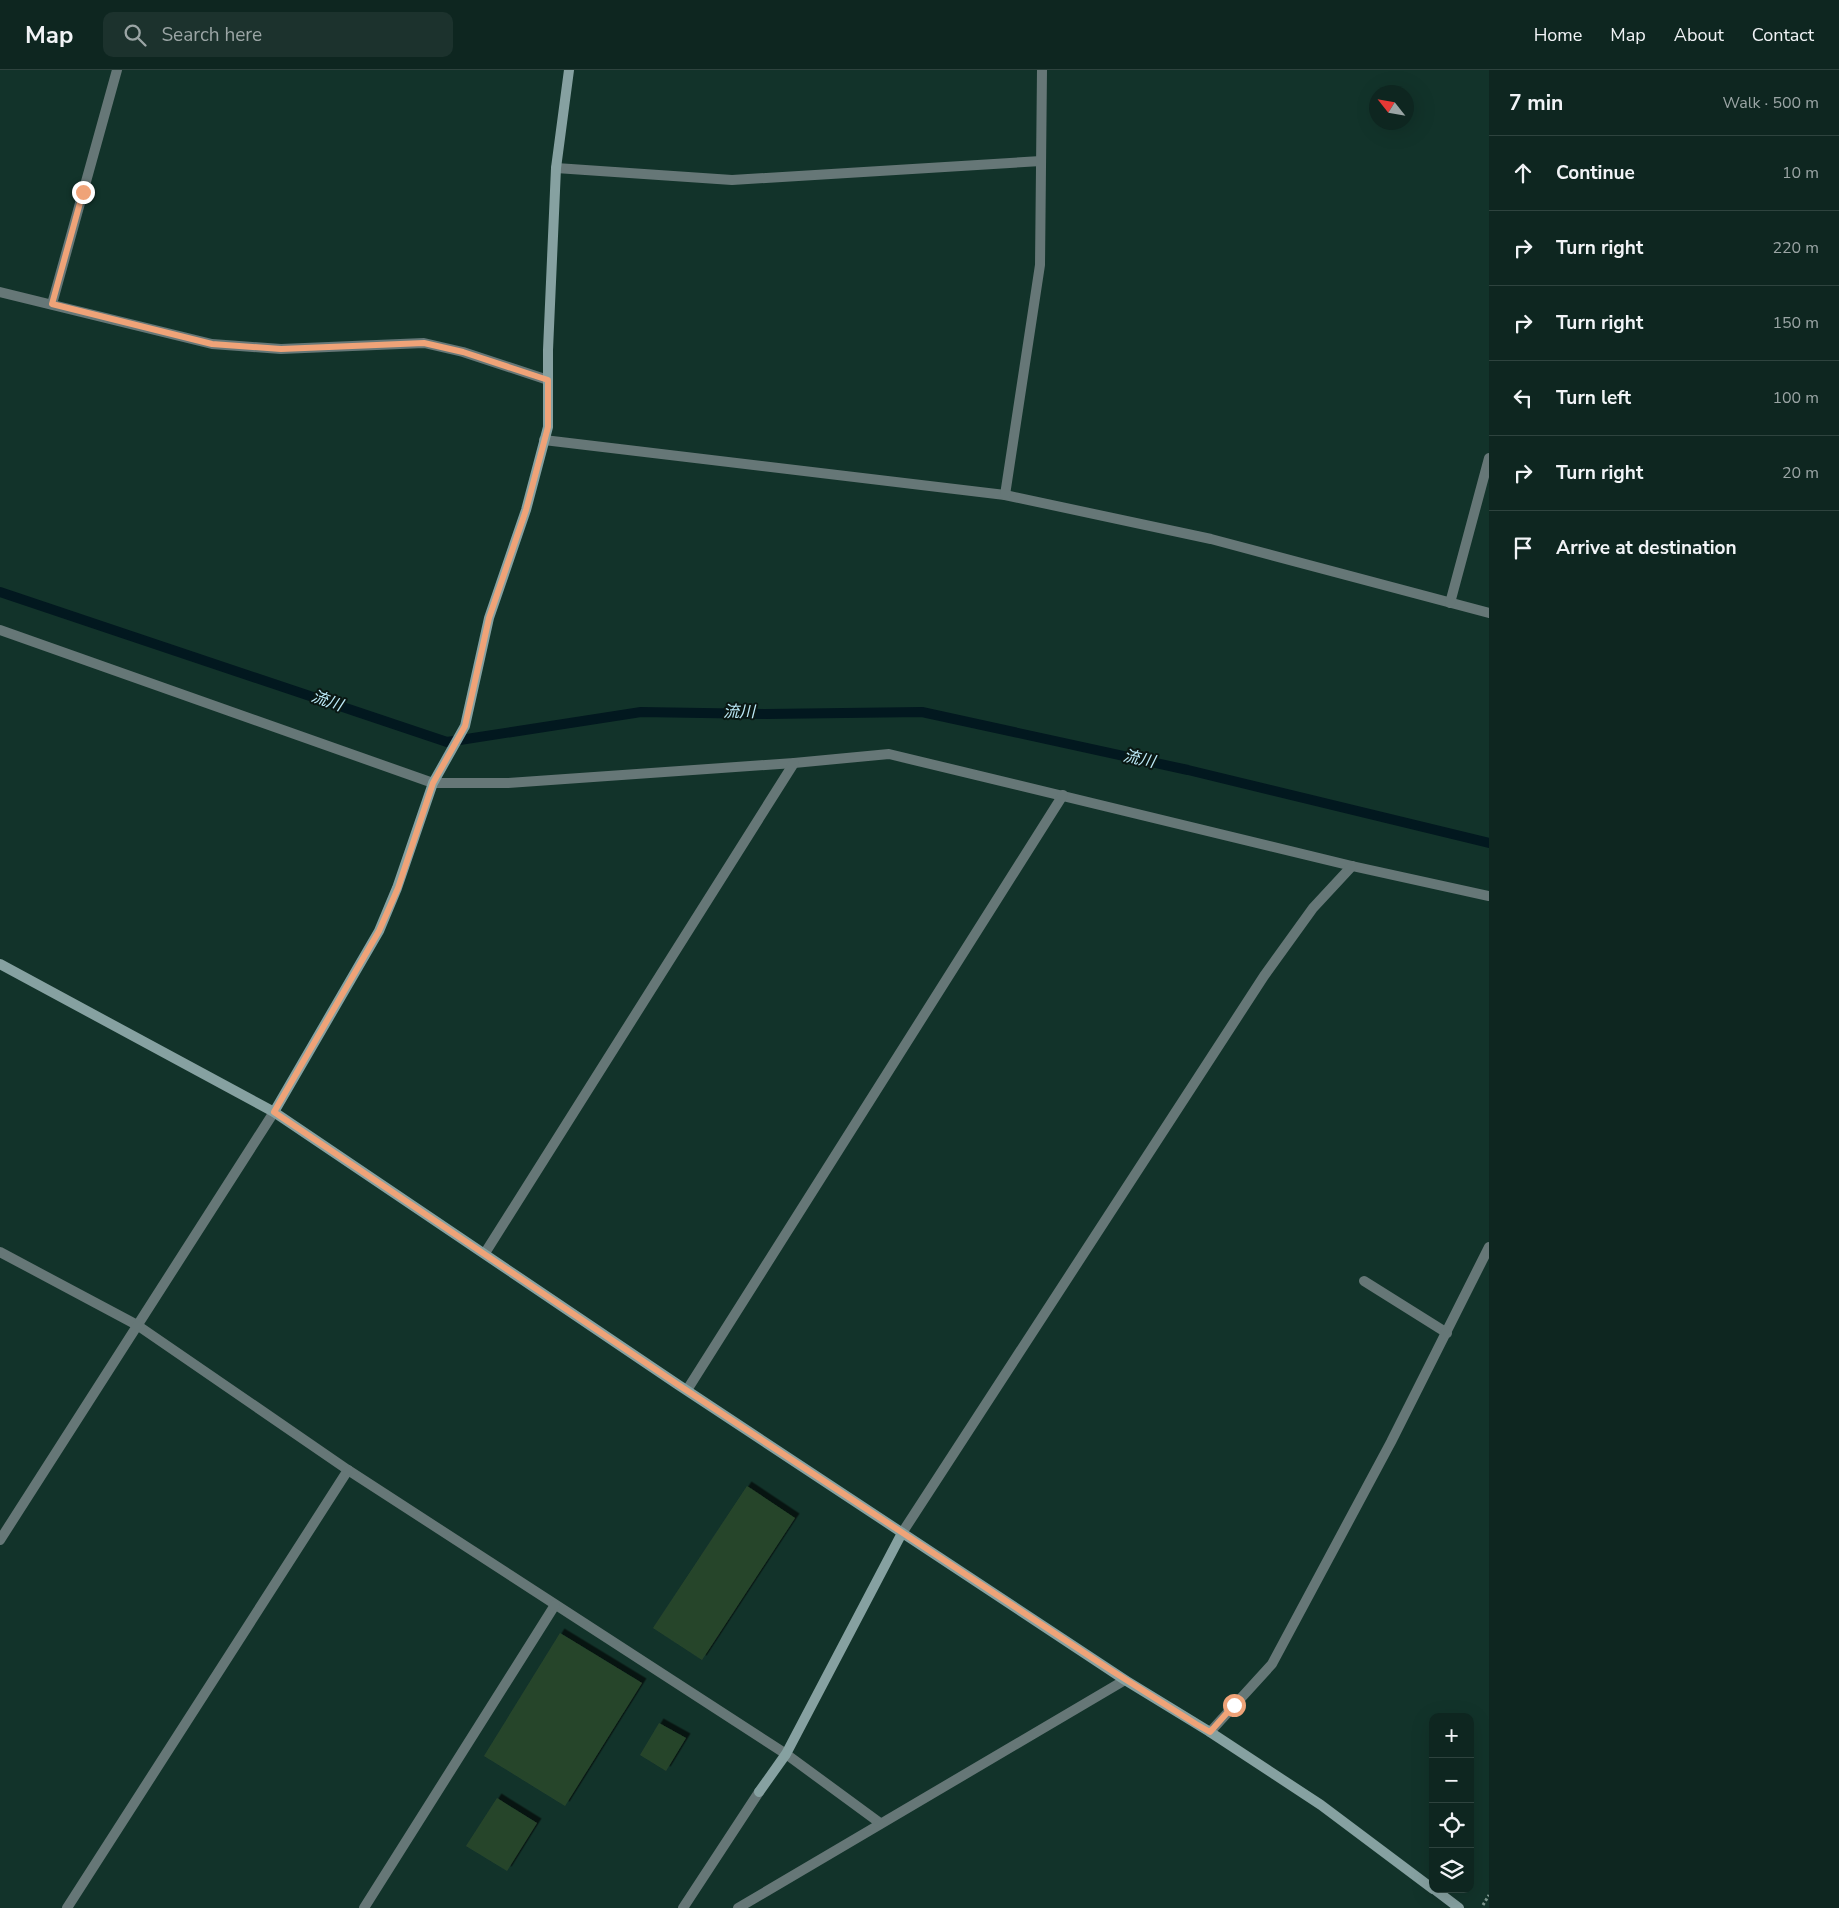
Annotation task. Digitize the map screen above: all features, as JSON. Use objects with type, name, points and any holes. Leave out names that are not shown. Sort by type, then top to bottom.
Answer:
[{"type":"street","points":[[52,304],[117,70]]},
{"type":"street","points":[[0,1540],[274,1112],[379,931],[398,888],[433,783],[465,726],[489,618],[526,510],[548,427],[556,168],[569,70]]},
{"type":"street","points":[[1005,495],[1040,265],[1042,70]]},
{"type":"street","points":[[556,168],[732,180],[1041,161]]},
{"type":"street","points":[[0,292],[212,344],[281,349],[424,343],[463,352],[548,380]]},
{"type":"street","points":[[544,440],[1005,495],[1211,539],[1489,613]]},
{"type":"street","points":[[1450,603],[1489,458]]},
{"type":"street","points":[[0,630],[433,783],[508,783],[794,763],[889,754],[1352,866],[1489,896]]},
{"type":"street","points":[[485,1253],[794,763]]},
{"type":"street","points":[[687,1390],[1063,795]]},
{"type":"street","points":[[683,1908],[786,1754],[902,1533],[1264,976],[1312,908],[1352,866]]},
{"type":"street","points":[[0,964],[274,1112],[902,1533],[1125,1680],[1210,1732],[1321,1805],[1429,1886]]},
{"type":"street","points":[[1210,1732],[1272,1664],[1391,1442],[1489,1247]]},
{"type":"street","points":[[0,1252],[137,1325],[348,1470],[786,1754],[880,1823]]},
{"type":"street","points":[[1364,1281],[1446,1333]]},
{"type":"street","points":[[67,1908],[348,1470]]},
{"type":"street","points":[[364,1908],[555,1605]]},
{"type":"street","points":[[738,1908],[1125,1680]]},
{"type":"street","points":[[1438,1893],[1459,1908]]},
{"type":"path","points":[[1482,1908],[1489,1895]]},
{"type":"building","points":[[747,1486],[795,1518],[702,1660],[653,1628]]},
{"type":"building","points":[[560,1633],[642,1683],[565,1806],[484,1756]]},
{"type":"building","points":[[659,1723],[686,1738],[666,1771],[640,1755]]},
{"type":"building","points":[[497,1798],[537,1823],[507,1871],[466,1846]]},
{"type":"waterway","name":"流川","points":[[0,592],[447,742],[641,712],[766,714],[922,712],[1188,770],[1489,843]]},
{"type":"route","points":[[83,192],[52,304],[212,344],[281,349],[424,343],[463,352],[548,380],[548,427],[526,510],[489,618],[465,726],[433,783],[398,888],[379,931],[274,1112],[677,1384],[1109,1669],[1196,1724],[1210,1732],[1234,1705]]}]
